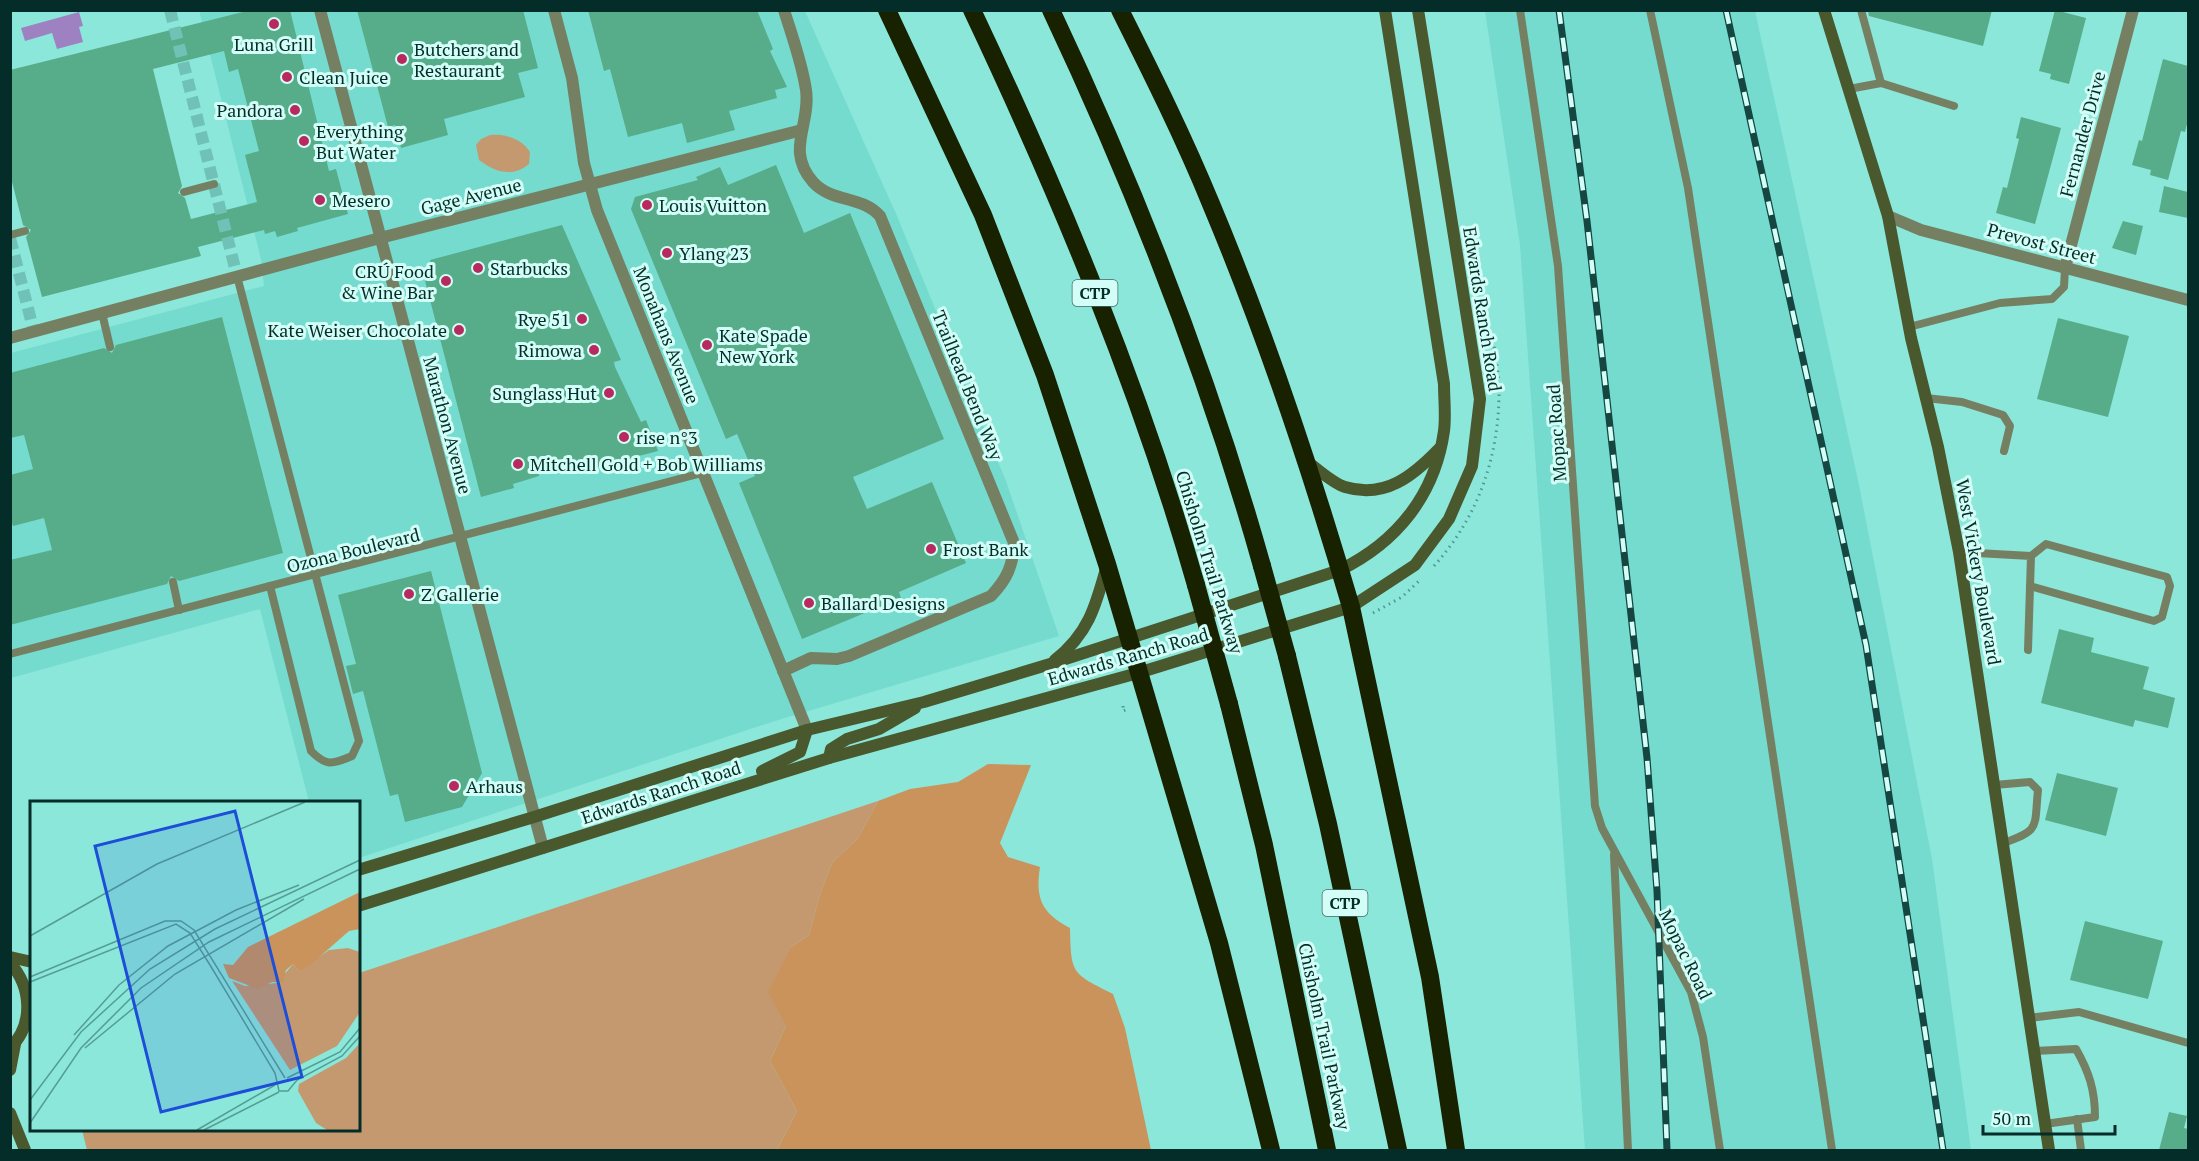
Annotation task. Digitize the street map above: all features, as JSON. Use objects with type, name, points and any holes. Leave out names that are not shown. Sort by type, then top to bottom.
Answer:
[{"type":"highway","points":[[887,10],[966,175],[1045,375],[1107,564],[1219,943],[1271,1150]]},
{"type":"highway","name":"Chisholm Trail Parkway","points":[[972,10],[1015,103],[1102,309],[1174,510],[1229,704],[1263,845],[1327,1150]]},
{"type":"highway","name":"CTP","points":[[1051,10],[1132,189],[1222,431],[1287,656],[1328,824],[1398,1150]]},
{"type":"highway","points":[[1120,10],[1211,202],[1255,314],[1306,461],[1351,607],[1430,978],[1456,1150]]},
{"type":"street","name":"Marathon Avenue","points":[[320,10],[543,848]]},
{"type":"street","name":"Monahans Avenue","points":[[554,10],[572,78],[584,163],[597,210],[807,730]]},
{"type":"street","name":"Trailhead Bend Way","points":[[783,671],[812,658],[837,659],[849,656],[991,596],[1007,579],[1014,560],[1014,543],[880,216],[865,203],[832,196],[815,184],[805,170],[799,155],[798,144],[807,111],[806,90],[784,10]]},
{"type":"street","name":"Edwards Ranch Road","points":[[360,869],[807,730],[924,702],[1129,639],[1340,570],[1364,558],[1391,536],[1414,512],[1433,478],[1444,430],[1444,384],[1385,10]]},
{"type":"street","name":"Edwards Ranch Road","points":[[360,905],[729,788],[829,758],[1138,673],[1351,607],[1414,565],[1449,519],[1472,466],[1480,399],[1418,10]]},
{"type":"street","name":"West Vickery Boulevard","points":[[1824,10],[1888,216],[1909,327],[1959,552],[2049,1150]]},
{"type":"street","name":"Fernander Drive","points":[[2065,268],[2133,10]]},
{"type":"street","name":"Gage Avenue","points":[[10,338],[380,238],[802,130]]},
{"type":"street","name":"Prevost Street","points":[[1888,216],[1920,230],[2188,300]]},
{"type":"street","points":[[1306,461],[1344,487],[1373,491],[1396,485],[1418,471],[1440,449]]},
{"type":"street","points":[[1050,664],[1077,640],[1087,627],[1107,564]]},
{"type":"street","points":[[829,758],[831,748],[839,743],[879,729],[924,702]]},
{"type":"street","points":[[729,788],[800,752],[807,730]]},
{"type":"street","points":[[10,957],[30,962]]},
{"type":"street","points":[[10,963],[22,979],[27,995],[27,1026],[13,1046],[10,1070]]},
{"type":"street","points":[[10,1113],[25,1150]]},
{"type":"lane","name":"Mopac Road","points":[[1520,10],[1558,266],[1582,587],[1593,789],[1602,828],[1658,927],[1691,992],[1703,1037],[1720,1150]]},
{"type":"lane","points":[[1650,10],[1688,188],[1832,1150]]},
{"type":"lane","points":[[1861,10],[1881,83]]},
{"type":"lane","points":[[1849,89],[1881,83],[1953,106]]},
{"type":"lane","points":[[184,192],[214,184]]},
{"type":"lane","points":[[10,235],[25,231]]},
{"type":"lane","points":[[1909,327],[2000,303],[2052,299],[2064,286],[2065,268]]},
{"type":"lane","points":[[237,276],[359,741],[352,756],[334,763],[322,762],[311,751],[270,586]]},
{"type":"lane","points":[[102,314],[110,347]]},
{"type":"lane","points":[[1926,398],[1962,402],[2004,415],[2010,426],[2004,451]]},
{"type":"lane","name":"Ozona Boulevard","points":[[10,654],[702,473]]},
{"type":"lane","points":[[1959,552],[2031,556],[2046,544],[2167,577],[2170,586],[2162,617],[2154,621],[2030,586]]},
{"type":"lane","points":[[2028,650],[2031,556]]},
{"type":"lane","points":[[173,582],[179,610]]},
{"type":"lane","points":[[1994,785],[2030,782],[2038,790],[2035,827],[2028,835],[2003,843]]},
{"type":"lane","name":"Mopac Road","points":[[1614,851],[1628,1150]]},
{"type":"lane","points":[[2029,1018],[2079,1012],[2188,1043]]},
{"type":"lane","points":[[2034,1051],[2076,1049],[2090,1077],[2095,1095],[2095,1117],[2045,1124]]},
{"type":"lane","points":[[2077,1119],[2081,1150]]},
{"type":"path","points":[[1123,706],[1123,711],[1128,710]]},
{"type":"shaded area","points":[[199,10],[805,11],[897,216],[1006,481],[1059,636],[775,721],[360,858],[360,801],[309,801],[260,609],[11,678],[11,353],[264,286],[261,259]]},
{"type":"shaded area","points":[[1485,11],[1755,11],[1859,485],[1932,859],[1971,1150],[1585,1150],[1520,245]]},
{"type":"shaded area","points":[[79,12],[83,26],[79,27],[83,42],[57,49],[52,33],[25,41],[21,28]]},
{"type":"shaded area","points":[[490,135],[502,135],[518,140],[530,152],[529,164],[516,171],[504,172],[491,168],[479,160],[476,145],[481,139]]},
{"type":"shaded area","points":[[988,764],[1031,765],[1000,843],[1008,857],[1040,867],[1040,896],[1047,911],[1070,928],[1071,955],[1076,971],[1113,994],[1125,1028],[1151,1150],[777,1150],[797,1111],[770,1061],[786,1026],[768,992],[791,947],[809,935],[820,894],[832,863],[858,838],[878,801],[910,789],[958,782]]},
{"type":"shaded area","points":[[878,801],[858,838],[832,863],[820,894],[809,935],[791,947],[786,1026],[770,1061],[797,1111],[777,1150],[87,1150],[82,1131],[360,1131],[360,973]]},
{"type":"building","points":[[251,10],[290,10],[329,171],[336,169],[348,214],[297,228],[298,231],[277,237],[275,231],[265,234],[264,230],[198,247],[201,256],[42,297],[26,237],[31,230],[23,225],[10,174],[10,70]],"holes":[[[224,51],[229,72],[238,69],[259,151],[245,155],[257,202],[191,219],[185,198],[178,193],[182,186],[153,69]]]},
{"type":"building","points":[[357,10],[523,10],[538,68],[518,73],[525,97],[444,119],[448,135],[401,148],[395,125],[388,127]]},
{"type":"building","points":[[588,10],[757,10],[773,49],[770,51],[787,87],[775,90],[777,98],[729,111],[735,130],[687,143],[682,123],[628,137],[610,69],[604,71]]},
{"type":"building","points":[[1992,10],[1983,46],[1869,16],[1868,11]]},
{"type":"building","points":[[2055,10],[2086,18],[2069,84],[2050,79],[2051,74],[2039,71]]},
{"type":"building","points":[[2163,59],[2188,66],[2188,120],[2185,132],[2181,131],[2168,180],[2150,175],[2151,170],[2132,165],[2139,140],[2142,141]]},
{"type":"building","points":[[2021,117],[2061,128],[2035,224],[1996,213],[2003,187],[2007,188],[2019,139],[2016,138]]},
{"type":"building","points":[[776,165],[804,233],[850,213],[944,439],[853,477],[867,509],[932,482],[966,563],[899,592],[901,598],[802,639],[739,483],[755,476],[737,434],[726,439],[631,209],[635,197],[698,180],[696,177],[720,167],[728,185]]},
{"type":"building","points":[[2164,186],[2188,192],[2188,218],[2159,212]]},
{"type":"building","points":[[2123,221],[2143,226],[2136,255],[2112,248]]},
{"type":"building","points":[[562,225],[621,360],[614,362],[615,367],[641,422],[646,420],[658,451],[588,469],[586,462],[539,474],[539,476],[513,484],[514,488],[481,497],[422,269],[431,266],[430,260]]},
{"type":"building","points":[[222,317],[283,553],[179,581],[171,576],[167,584],[10,625],[10,560],[52,550],[44,518],[13,526],[10,517],[10,475],[33,469],[24,435],[10,438],[10,373],[104,348],[112,353],[116,345]]},
{"type":"building","points":[[2058,318],[2129,336],[2108,417],[2037,399]]},
{"type":"building","points":[[431,571],[482,773],[462,807],[405,822],[398,794],[390,796],[363,691],[353,694],[346,666],[356,664],[338,595]]},
{"type":"building","points":[[2059,629],[2094,638],[2091,652],[2149,667],[2143,689],[2175,698],[2168,728],[2135,720],[2133,727],[2041,703]]},
{"type":"building","points":[[2057,773],[2118,788],[2106,836],[2045,820]]},
{"type":"building","points":[[2085,921],[2163,941],[2148,999],[2070,980]]},
{"type":"building","points":[[2169,1112],[2187,1116],[2184,1128],[2188,1129],[2188,1150],[2159,1150]]},
{"type":"tunnel","points":[[170,10],[237,276]]},
{"type":"tunnel","points":[[10,238],[34,332]]},
{"type":"railway","points":[[1559,10],[1587,221],[1647,758],[1657,891],[1667,1150]]},
{"type":"railway","points":[[1726,10],[1866,645],[1943,1150]]},
{"type":"place","name":"Luna Grill","points":[[274,24]]},
{"type":"place","name":"Butchers and Restaurant","points":[[402,59]]},
{"type":"place","name":"Clean Juice","points":[[287,77]]},
{"type":"place","name":"Pandora","points":[[295,110]]},
{"type":"place","name":"Everything But Water","points":[[304,141]]},
{"type":"place","name":"Mesero","points":[[320,200]]},
{"type":"place","name":"Louis Vuitton","points":[[647,205]]},
{"type":"place","name":"Ylang 23","points":[[667,253]]},
{"type":"place","name":"Starbucks","points":[[478,268]]},
{"type":"place","name":"CRÚ Food & Wine Bar","points":[[446,281]]},
{"type":"place","name":"Rye 51","points":[[582,319]]},
{"type":"place","name":"Kate Weiser Chocolate","points":[[459,330]]},
{"type":"place","name":"Kate Spade New York","points":[[707,345]]},
{"type":"place","name":"Rimowa","points":[[594,350]]},
{"type":"place","name":"Sunglass Hut","points":[[609,393]]},
{"type":"place","name":"rise n°3","points":[[624,437]]},
{"type":"place","name":"Mitchell Gold + Bob Williams","points":[[518,464]]},
{"type":"place","name":"Frost Bank","points":[[931,549]]},
{"type":"place","name":"Z Gallerie","points":[[409,594]]},
{"type":"place","name":"Ballard Designs","points":[[809,603]]},
{"type":"place","name":"Arhaus","points":[[454,786]]}]
